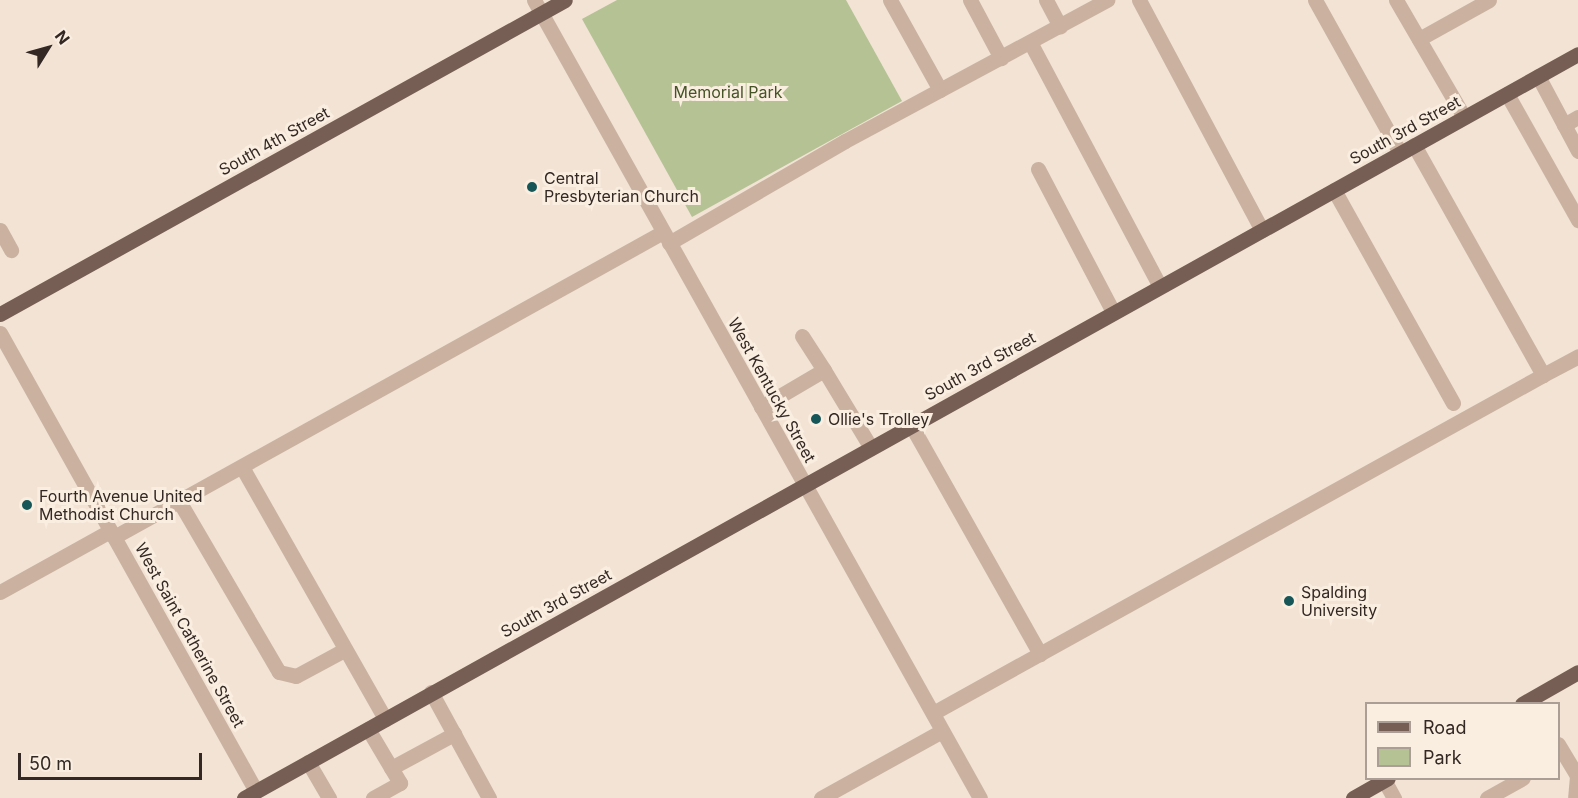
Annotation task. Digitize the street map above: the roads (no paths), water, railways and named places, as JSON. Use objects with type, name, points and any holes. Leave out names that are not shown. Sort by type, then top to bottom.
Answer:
[{"type":"main road","name":"South 4th Street","points":[[0,314],[537,7],[565,0]]},
{"type":"main road","name":"South 3rd Street","points":[[254,796],[308,762],[431,692],[1578,54]]},
{"type":"main road","points":[[1530,702],[1578,672]]},
{"type":"main road","points":[[1353,798],[1384,780]]},
{"type":"street","points":[[890,0],[940,90]]},
{"type":"street","points":[[970,0],[1001,58]]},
{"type":"street","points":[[1046,0],[1060,26]]},
{"type":"street","points":[[0,592],[179,501],[1107,0]]},
{"type":"street","points":[[1139,0],[1262,230]]},
{"type":"street","points":[[1315,0],[1400,153]]},
{"type":"street","points":[[1396,0],[1464,117]]},
{"type":"street","points":[[1419,39],[1489,0]]},
{"type":"street","name":"West Kentucky Street","points":[[537,7],[980,798]]},
{"type":"street","points":[[1030,42],[1160,286]]},
{"type":"street","points":[[1538,76],[1578,151]]},
{"type":"street","points":[[1506,94],[1578,220]]},
{"type":"street","points":[[1564,125],[1578,117]]},
{"type":"street","points":[[1414,145],[1543,375]]},
{"type":"street","points":[[1038,170],[1113,312]]},
{"type":"street","points":[[1334,190],[1453,403]]},
{"type":"street","name":"West Saint Catherine Street","points":[[0,333],[254,796]]},
{"type":"street","points":[[802,336],[871,448]]},
{"type":"street","points":[[933,713],[1578,356]]},
{"type":"street","points":[[761,407],[824,370]]},
{"type":"street","points":[[911,425],[1040,654]]},
{"type":"street","points":[[242,467],[385,719]]},
{"type":"street","points":[[179,501],[279,672],[296,676],[344,650]]},
{"type":"street","points":[[431,692],[489,798]]},
{"type":"street","points":[[368,729],[400,783],[373,798]]},
{"type":"street","points":[[821,798],[942,731]]},
{"type":"street","points":[[391,768],[454,734]]},
{"type":"street","points":[[1560,747],[1577,776],[1575,798]]},
{"type":"street","points":[[308,762],[329,798]]},
{"type":"street","points":[[1386,780],[1394,798]]},
{"type":"street","points":[[1487,798],[1519,780]]},
{"type":"place","name":"Central Presbyterian Church","points":[[532,187]]},
{"type":"place","name":"Ollie's Trolley","points":[[816,419]]},
{"type":"place","name":"Fourth Avenue United Methodist Church","points":[[27,505]]},
{"type":"place","name":"Spalding University","points":[[1289,601]]},
{"type":"park label","name":"Memorial Park","points":[[728,92]]}]
